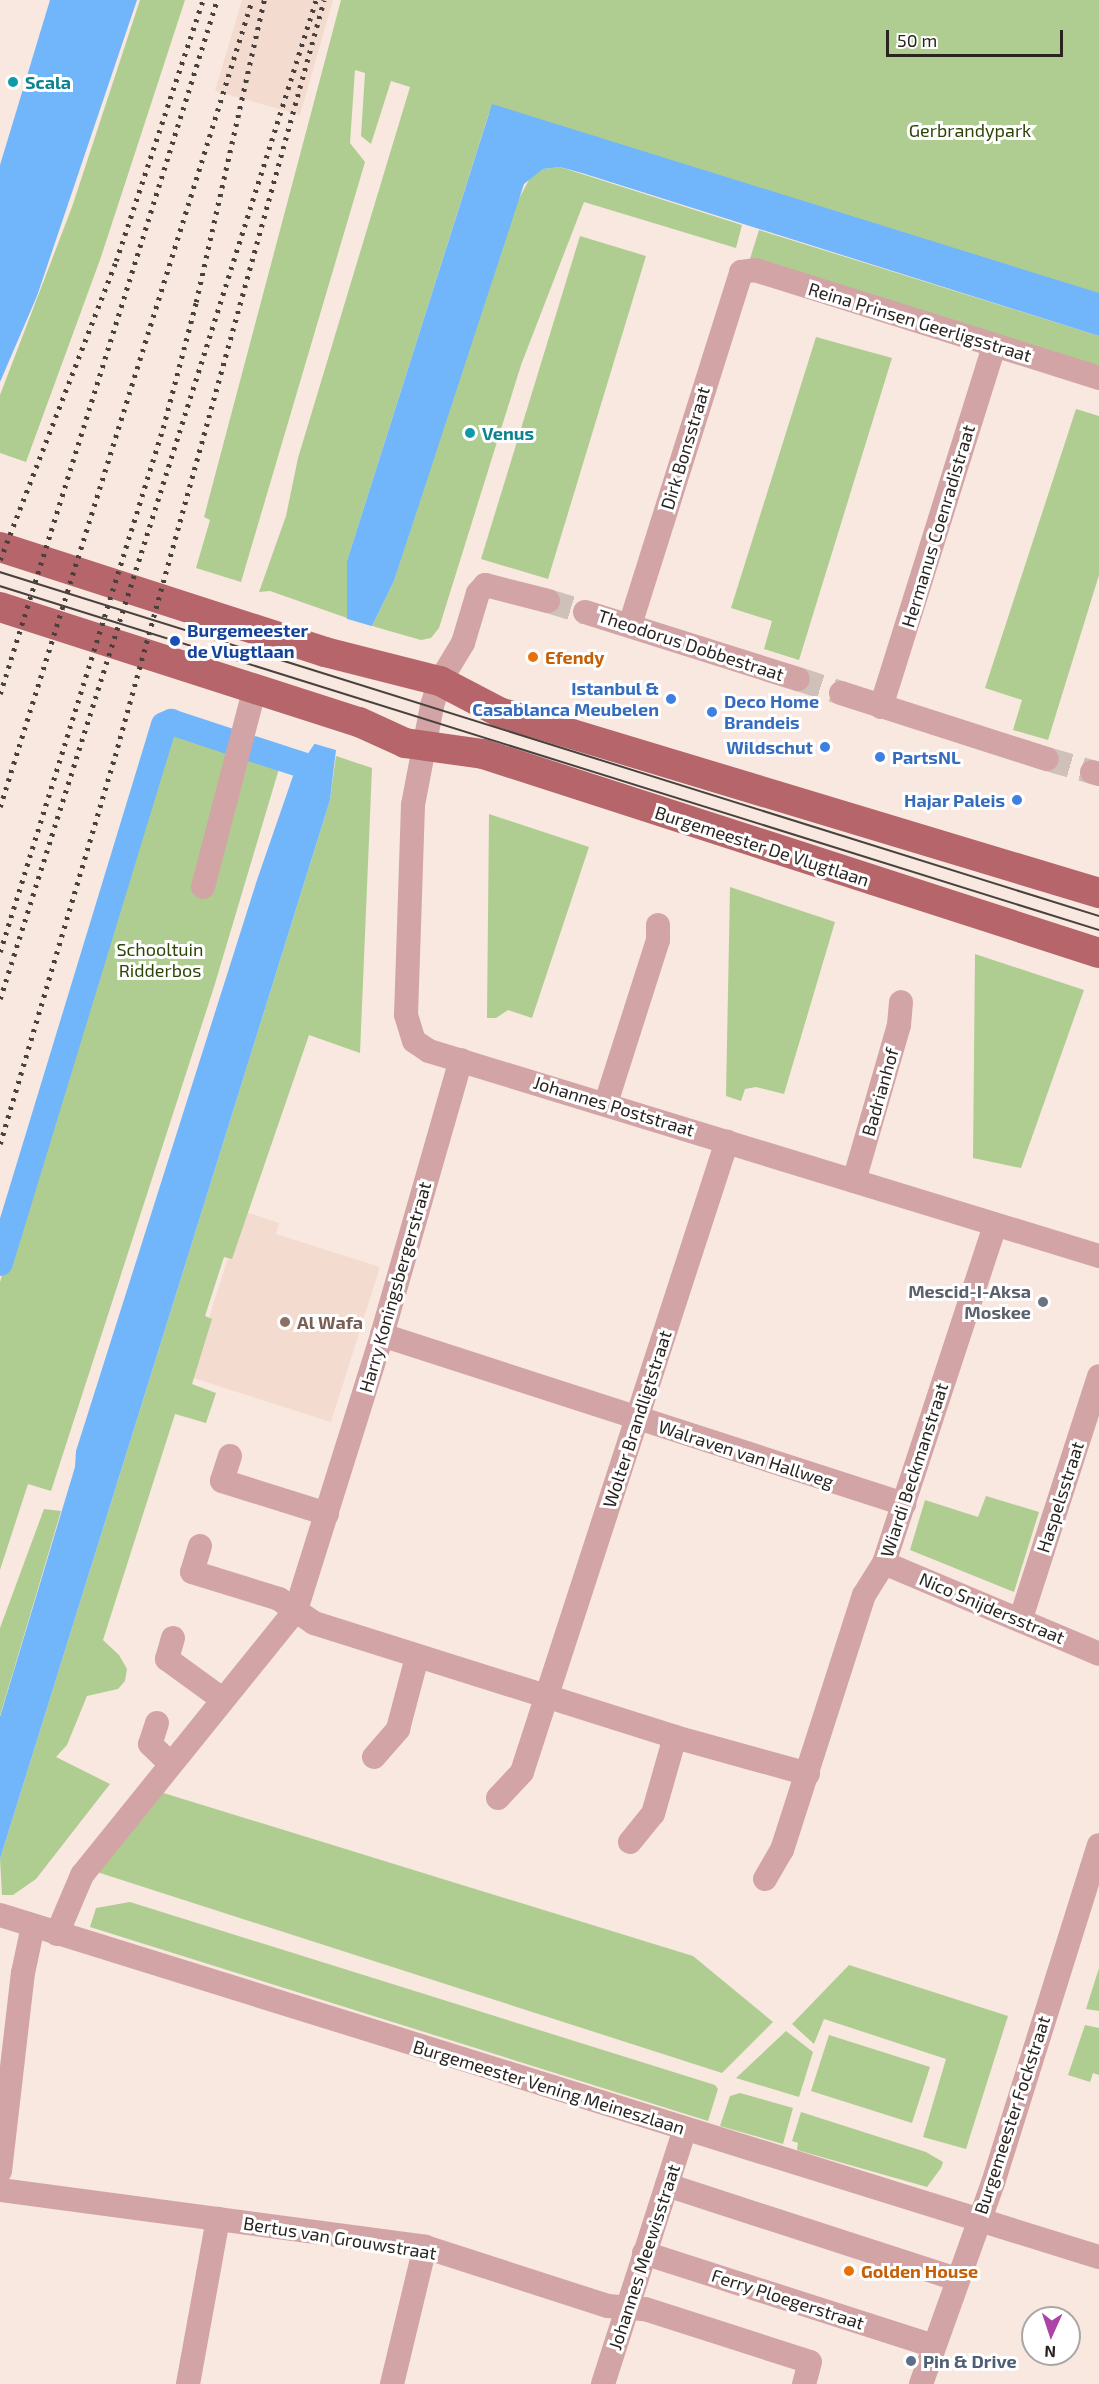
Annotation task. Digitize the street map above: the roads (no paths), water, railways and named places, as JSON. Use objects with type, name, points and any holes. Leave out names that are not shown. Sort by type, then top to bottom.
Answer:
[{"type":"main road","points":[[0,547],[325,652],[440,681],[499,712],[1099,893]]},
{"type":"main road","name":"Burgemeester De Vlugtlaan","points":[[0,607],[309,705],[423,748],[483,754],[1099,954]]},
{"type":"street","name":"Reina Prinsen Geerligsstraat","points":[[741,272],[755,270],[1099,378]]},
{"type":"street","name":"Dirk Bonsstraat","points":[[630,625],[741,272]]},
{"type":"street","name":"Hermanus Coenradistraat","points":[[881,707],[994,346]]},
{"type":"street","points":[[423,748],[440,681],[463,643],[478,593],[485,585],[548,601]]},
{"type":"street","name":"Theodorus Dobbestraat","points":[[585,612],[798,679]]},
{"type":"street","points":[[202,887],[255,688]]},
{"type":"street","points":[[841,693],[1047,759]]},
{"type":"street","name":"Johannes Poststraat","points":[[423,748],[413,805],[406,1015],[414,1041],[429,1051],[606,1103],[994,1226],[1099,1256]]},
{"type":"street","points":[[606,1103],[658,940],[658,925]]},
{"type":"street","name":"Badrianhof","points":[[854,1180],[899,1025],[901,1002]]},
{"type":"street","name":"Harry Koningsbergerstraat","points":[[57,1934],[82,1875],[170,1763],[296,1610],[382,1335],[461,1060]]},
{"type":"street","name":"Wolter Brandligtstraat","points":[[498,1798],[522,1772],[727,1141]]},
{"type":"street","name":"Wiardi Beckmanstraat","points":[[765,1879],[782,1850],[864,1594],[884,1563],[994,1226]]},
{"type":"street","name":"Walraven van Hallweg","points":[[382,1335],[904,1504]]},
{"type":"street","name":"Haspelsstraat","points":[[1021,1618],[1099,1376]]},
{"type":"street","points":[[230,1456],[222,1481],[327,1514]]},
{"type":"street","points":[[200,1545],[192,1572],[279,1599],[314,1623],[675,1737],[808,1774]]},
{"type":"street","name":"Nico Snijdersstraat","points":[[884,1563],[1021,1618],[1099,1654]]},
{"type":"street","points":[[173,1638],[167,1659],[222,1699]]},
{"type":"street","points":[[374,1757],[398,1729],[417,1657]]},
{"type":"street","points":[[157,1723],[150,1744],[170,1763]]},
{"type":"street","points":[[630,1842],[653,1814],[675,1737]]},
{"type":"street","name":"Burgemeester Fockstraat","points":[[921,2384],[977,2219],[996,2176],[1099,1845]]},
{"type":"street","name":"Burgemeester Vening Meineszlaan","points":[[0,1915],[1099,2257]]},
{"type":"street","points":[[0,2171],[23,1974],[33,1926]]},
{"type":"street","name":"Johannes Meewisstraat","points":[[603,2384],[625,2309],[685,2129]]},
{"type":"street","points":[[666,2186],[956,2279]]},
{"type":"street","name":"Bertus van Grouwstraat","points":[[0,2190],[425,2247],[625,2309],[645,2309],[807,2373]]},
{"type":"street","points":[[188,2384],[218,2219]]},
{"type":"street","points":[[392,2384],[425,2247]]},
{"type":"street","name":"Ferry Ploegerstraat","points":[[644,2253],[933,2346]]},
{"type":"water","points":[[50,0],[137,0],[37,296],[0,382],[0,165]]},
{"type":"water","points":[[492,104],[1099,293],[1099,336],[560,167],[543,169],[524,184],[394,581],[372,626],[336,750],[330,800],[0,1859],[0,1717],[75,1467],[76,1451],[257,880],[293,776],[315,743],[347,618],[347,561]]},
{"type":"waterway","points":[[0,1263],[164,725],[171,722],[228,741]]},
{"type":"waterway","points":[[253,749],[309,767]]},
{"type":"tunnel","points":[[548,601],[585,612]]},
{"type":"tunnel","points":[[798,679],[841,693]]},
{"type":"tunnel","points":[[1047,759],[1092,772]]},
{"type":"tram line","points":[[0,572],[1099,916]]},
{"type":"tram line","points":[[0,586],[1099,930]]},
{"type":"railway","points":[[0,560],[116,261],[203,0]]},
{"type":"railway","points":[[0,694],[217,0]]},
{"type":"railway","points":[[0,807],[252,0]]},
{"type":"railway","points":[[0,952],[163,428],[196,302],[264,0]]},
{"type":"railway","points":[[0,999],[316,0]]},
{"type":"railway","points":[[0,1144],[115,756],[324,0]]},
{"type":"place","name":"Scala","points":[[13,82]]},
{"type":"place","name":"Venus","points":[[470,433]]},
{"type":"place","name":"Burgemeester de Vlugtlaan","points":[[175,641]]},
{"type":"place","name":"Efendy","points":[[533,657]]},
{"type":"place","name":"Istanbul & Casablanca Meubelen","points":[[671,699]]},
{"type":"place","name":"Deco Home Brandeis","points":[[712,712]]},
{"type":"place","name":"Wildschut","points":[[825,747]]},
{"type":"place","name":"PartsNL","points":[[880,757]]},
{"type":"place","name":"Hajar Paleis","points":[[1017,800]]},
{"type":"place","name":"Mescid-I-Aksa Moskee","points":[[1043,1302]]},
{"type":"place","name":"Al Wafa","points":[[285,1322]]},
{"type":"place","name":"Golden House","points":[[849,2271]]},
{"type":"place","name":"Pin & Drive","points":[[911,2361]]},
{"type":"park label","name":"Gerbrandypark","points":[[970,130]]},
{"type":"park label","name":"Schooltuin Ridderbos","points":[[160,960]]}]
